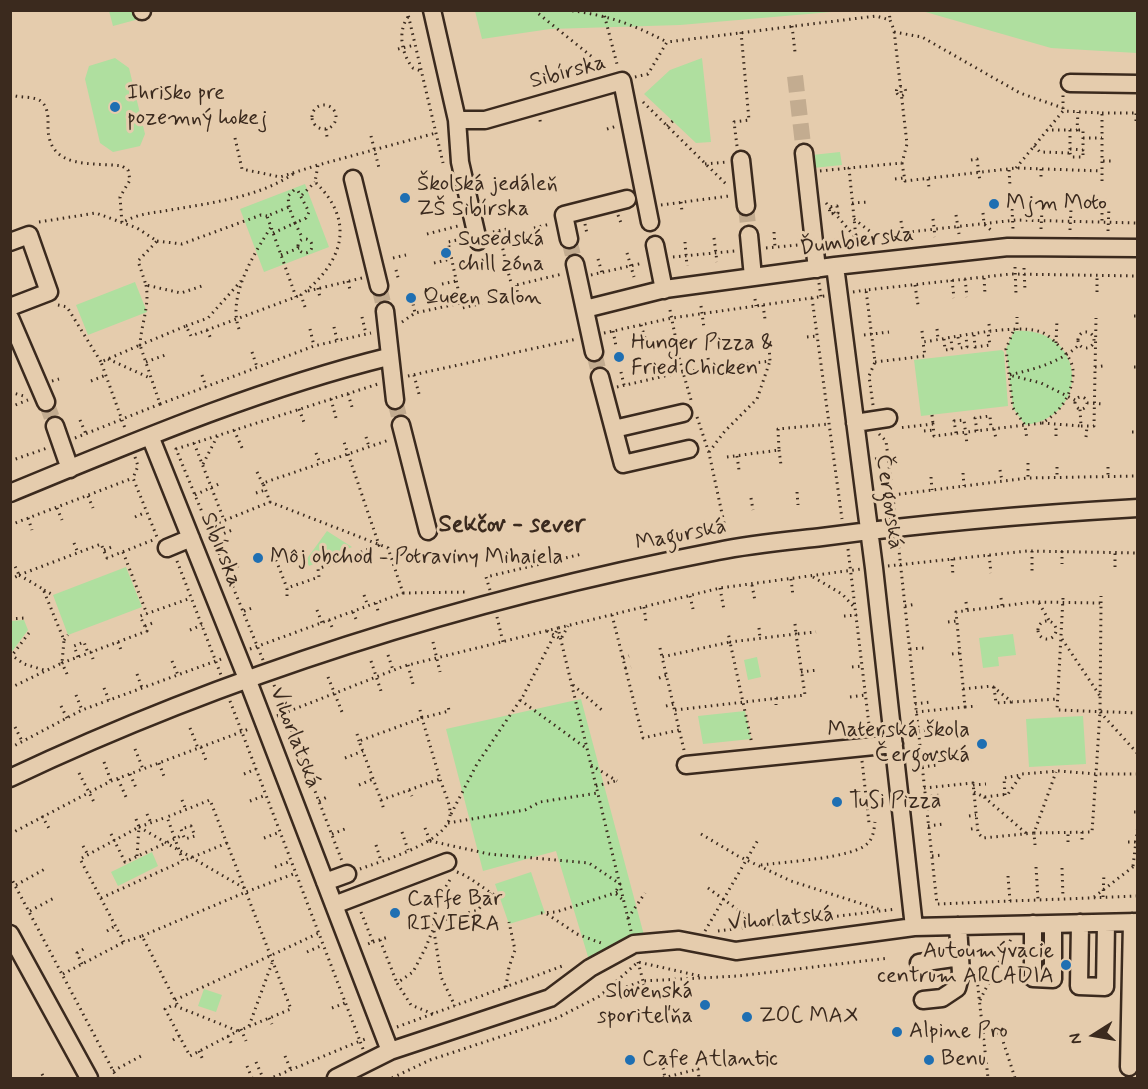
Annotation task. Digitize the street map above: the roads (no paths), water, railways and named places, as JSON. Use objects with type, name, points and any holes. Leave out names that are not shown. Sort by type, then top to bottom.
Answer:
[{"type":"street","points":[[432,10],[457,120],[460,162],[477,237]]},
{"type":"street","name":"Sibírska","points":[[457,120],[485,120],[622,81],[651,222]]},
{"type":"street","points":[[1070,83],[1137,84]]},
{"type":"street","points":[[804,153],[817,269]]},
{"type":"street","points":[[738,159],[746,206]]},
{"type":"street","points":[[353,179],[378,280]]},
{"type":"street","points":[[569,239],[564,215],[627,199]]},
{"type":"street","points":[[10,242],[29,235],[49,292],[10,307]]},
{"type":"street","points":[[749,242],[753,277]]},
{"type":"street","name":"Ďumbierska","points":[[585,309],[664,290],[835,266],[1008,247],[1137,248]]},
{"type":"street","points":[[657,252],[664,290]]},
{"type":"street","name":"Čergovská","points":[[835,266],[874,568],[914,927]]},
{"type":"street","points":[[577,272],[592,344]]},
{"type":"street","points":[[385,311],[388,357],[395,400]]},
{"type":"street","points":[[10,318],[39,400]]},
{"type":"street","points":[[10,493],[150,436],[319,374],[388,357]]},
{"type":"street","points":[[602,383],[622,464],[689,449]]},
{"type":"street","points":[[614,429],[682,413]]},
{"type":"street","points":[[855,423],[884,424]]},
{"type":"street","points":[[56,426],[69,469]]},
{"type":"street","points":[[403,430],[428,531]]},
{"type":"street","name":"Sibírska","points":[[150,436],[248,681]]},
{"type":"street","name":"Magurská","points":[[248,681],[390,631],[579,580],[720,550],[1028,514],[1137,508]]},
{"type":"street","points":[[162,543],[191,538]]},
{"type":"street","name":"Vihorlatská","points":[[10,778],[93,740],[248,681],[390,1051]]},
{"type":"street","points":[[686,762],[866,744],[894,744]]},
{"type":"street","points":[[334,905],[447,862]]},
{"type":"street","points":[[326,882],[347,874]]},
{"type":"street","points":[[1080,923],[1079,986],[1105,987],[1106,922]]},
{"type":"street","points":[[914,927],[1134,922],[1129,1067]]},
{"type":"street","points":[[1025,924],[1033,978],[1053,979],[1053,924]]},
{"type":"street","points":[[923,1000],[942,998],[957,988],[961,973],[958,926]]},
{"type":"street","name":"Vihorlatská","points":[[336,1078],[390,1051],[550,998],[590,968],[634,944],[679,940],[736,951],[914,927]]},
{"type":"street","points":[[10,934],[89,1078]]},
{"type":"street","points":[[919,963],[960,957]]},
{"type":"tunnel","points":[[795,76],[804,153]]},
{"type":"tunnel","points":[[746,206],[749,235]]},
{"type":"tunnel","points":[[569,239],[575,264]]},
{"type":"tunnel","points":[[379,286],[385,311]]},
{"type":"tunnel","points":[[594,352],[600,377]]},
{"type":"tunnel","points":[[395,400],[401,425]]},
{"type":"tunnel","points":[[46,402],[55,426]]},
{"type":"place","name":"Ihrisko pre pozemný hokej","points":[[115,107]]},
{"type":"place","name":"Školská jedáleň ZŠ Sibírska","points":[[405,198]]},
{"type":"place","name":"Mjm Moto","points":[[994,204]]},
{"type":"place","name":"Susedská chill zóna","points":[[446,253]]},
{"type":"place","name":"Queen Salon","points":[[411,298]]},
{"type":"place","name":"Hunger Pizza & Fried Chicken","points":[[619,357]]},
{"type":"place","name":"Môj obchod - Potraviny Mihaiela","points":[[258,558]]},
{"type":"place","name":"Materská škola Čergovská","points":[[982,744]]},
{"type":"place","name":"TuSi Pizza","points":[[837,802]]},
{"type":"place","name":"Caffe Bar RIVIERA","points":[[395,913]]},
{"type":"place","name":"Autoumývacie centrum ARCADIA","points":[[1066,965]]},
{"type":"place","name":"Slovenská sporiteľňa","points":[[705,1005]]},
{"type":"place","name":"ZOC MAX","points":[[747,1017]]},
{"type":"place","name":"Alpine Pro","points":[[897,1032]]},
{"type":"place","name":"Cafe Atlantic","points":[[630,1060]]},
{"type":"place","name":"Benu","points":[[929,1060]]},
{"type":"district","name":"Sekčov - sever","points":[[512,526]]}]
